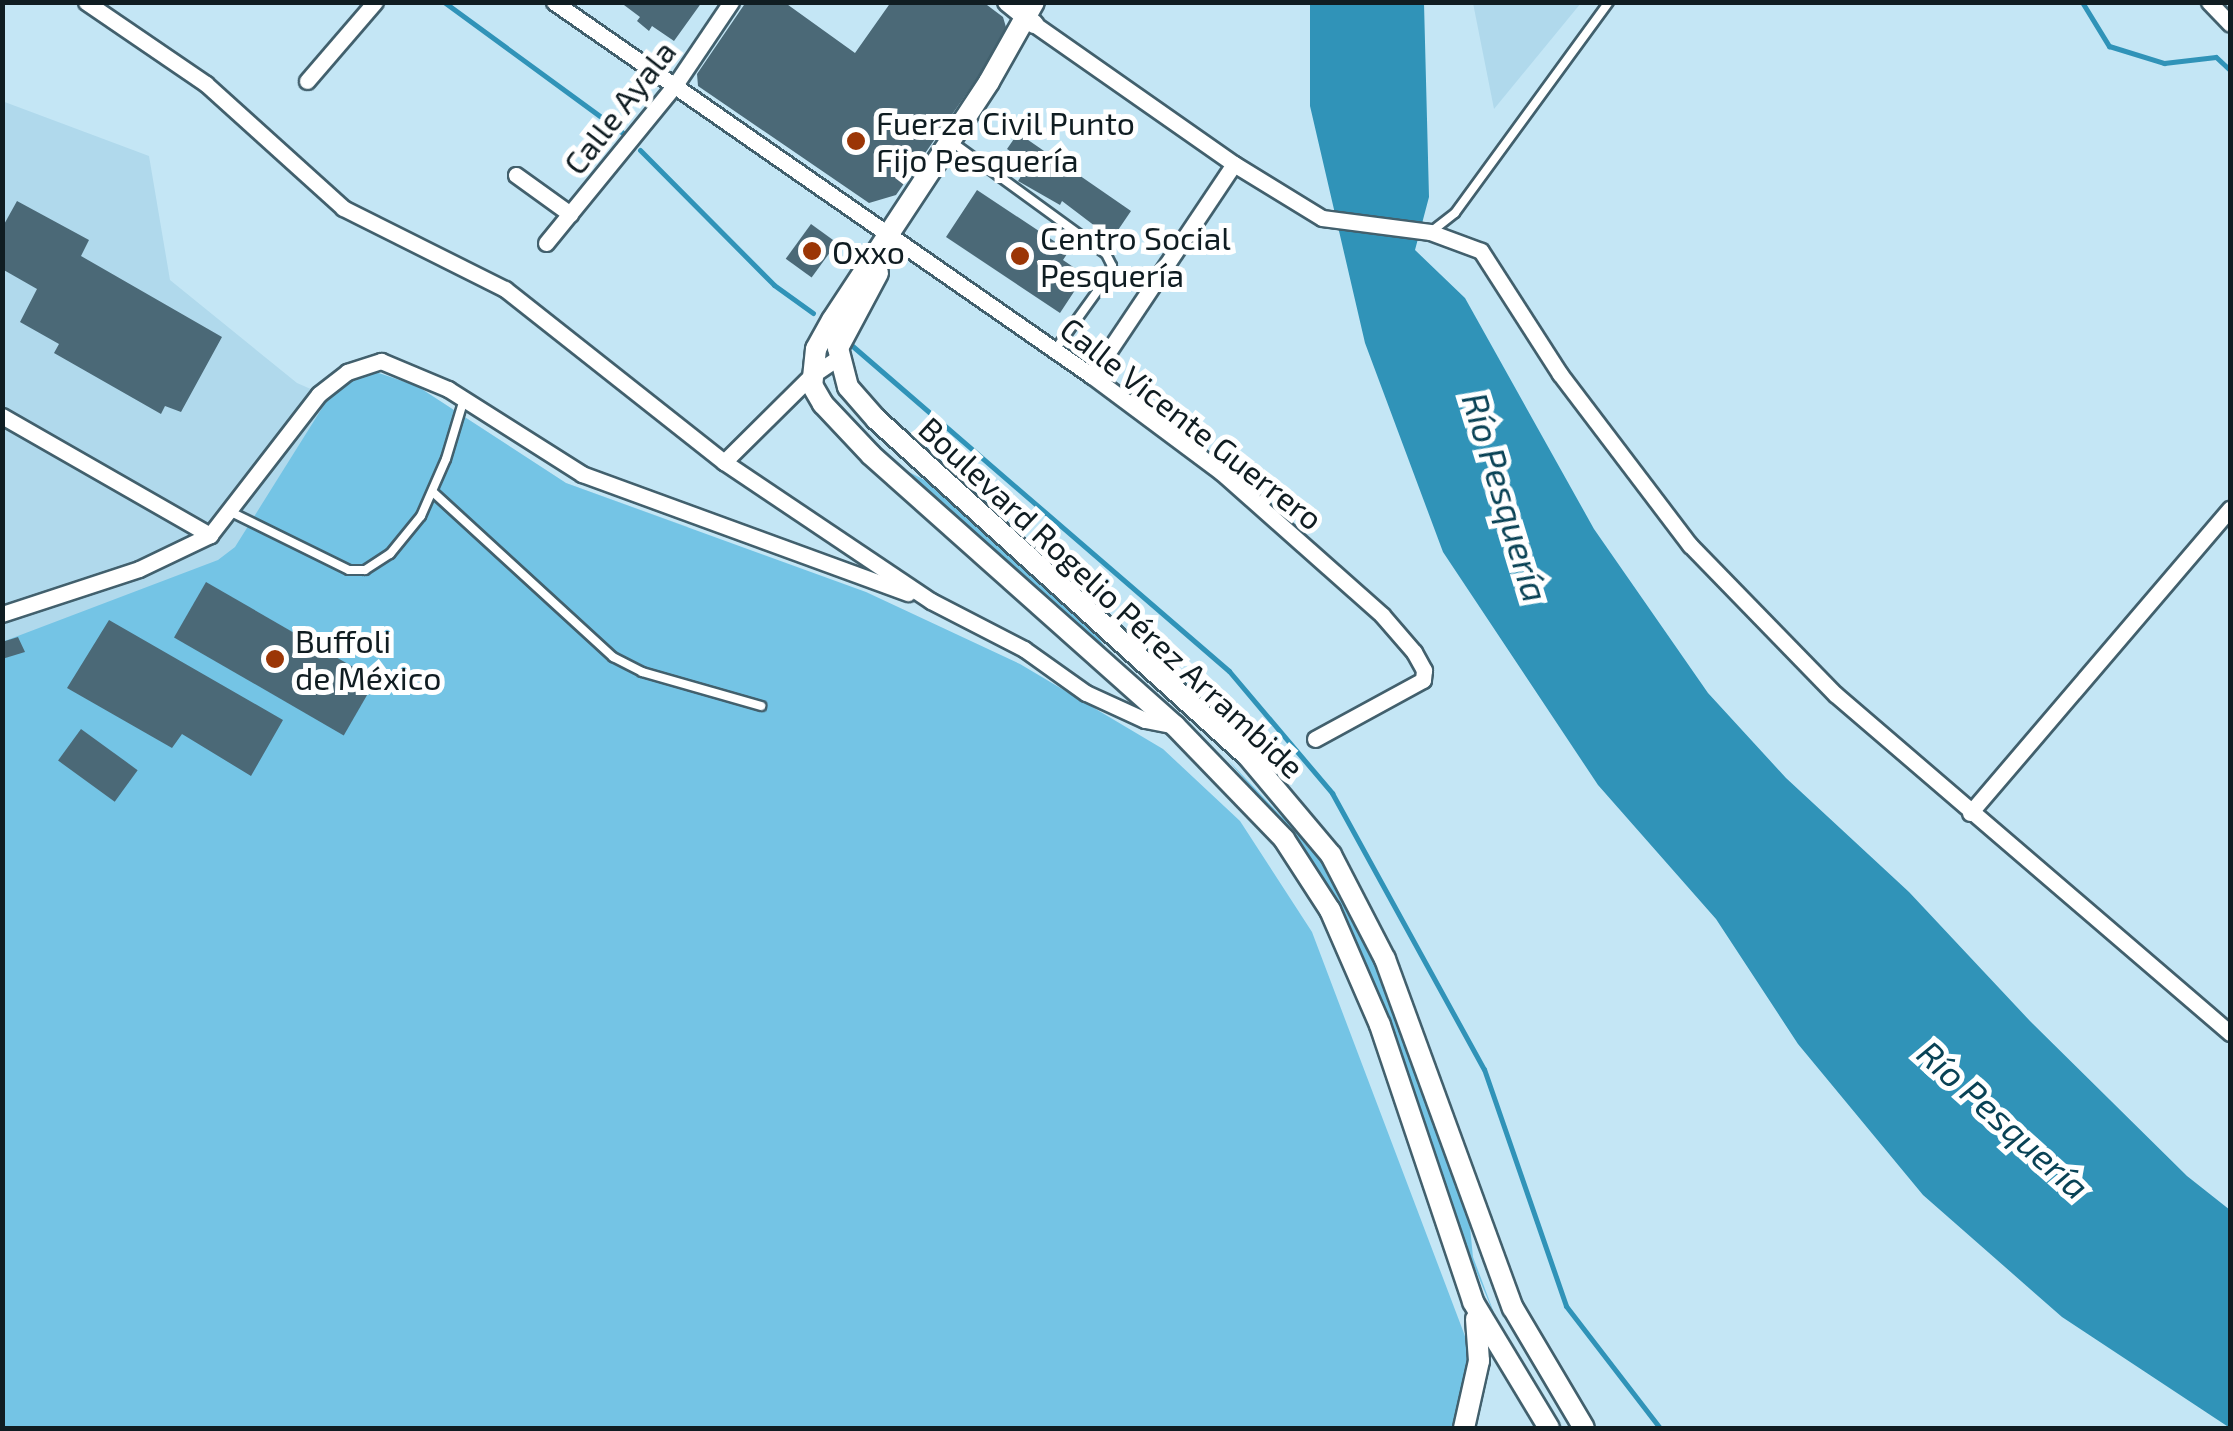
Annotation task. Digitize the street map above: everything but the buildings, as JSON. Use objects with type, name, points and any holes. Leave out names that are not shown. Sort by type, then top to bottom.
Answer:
[{"type":"main road","points":[[811,376],[816,349],[832,320],[893,239],[1035,12]]},
{"type":"main road","points":[[838,358],[844,330],[893,239]]},
{"type":"main road","name":"Boulevard Rogelio Pérez Arrambide","points":[[838,358],[848,387],[876,418],[1195,707],[1269,779],[1332,854],[1361,904],[1391,974],[1513,1308],[1584,1428]]},
{"type":"main road","name":"Boulevard Rogelio Pérez Arrambide","points":[[811,376],[823,404],[875,459],[1175,726],[1284,839],[1330,910],[1380,1025],[1473,1302],[1549,1428]]},
{"type":"main road","points":[[1175,726],[1195,707]]},
{"type":"main road","points":[[1464,1428],[1478,1360],[1473,1302]]},
{"type":"street","points":[[86,2],[206,84],[343,208],[505,289],[724,462],[930,601]]},
{"type":"street","points":[[308,81],[374,2]]},
{"type":"street","name":"Calle Vicente Guerrero","points":[[554,2],[1092,376],[1222,472],[1382,615],[1414,652],[1424,675],[1412,690],[1315,739]]},
{"type":"street","name":"Calle Ayala","points":[[546,243],[674,84],[731,2]]},
{"type":"street","points":[[1007,2],[1035,12],[1234,164],[1322,218],[1430,232],[1481,251],[1571,390],[1690,545],[1835,694],[2230,1032]]},
{"type":"street","points":[[2209,2],[2230,24]]},
{"type":"street","points":[[1092,376],[1234,164]]},
{"type":"street","points":[[516,175],[570,214]]},
{"type":"street","points":[[724,462],[811,376],[838,358]]},
{"type":"street","points":[[2,614],[138,568],[210,535],[319,394],[347,372],[381,361],[421,374],[582,474],[930,601],[1024,648],[1086,693],[1145,720],[1175,726]]},
{"type":"street","points":[[2,416],[210,535]]},
{"type":"street","points":[[1970,813],[2230,509]]},
{"type":"lane","points":[[1430,232],[1455,213],[1609,2]]},
{"type":"lane","points":[[955,144],[1106,254],[1112,266],[1055,350]]},
{"type":"lane","points":[[231,512],[360,571],[390,554],[434,493],[464,399]]},
{"type":"lane","points":[[434,493],[614,657],[642,672],[761,706]]},
{"type":"shaded area","points":[[1473,3],[1581,3],[1494,109]]},
{"type":"shaded area","points":[[2,101],[149,156],[170,280],[297,383],[329,397],[357,373],[417,386],[566,483],[688,527],[3,941]]},
{"type":"shaded area","points":[[373,371],[417,386],[566,483],[866,592],[1020,664],[1163,749],[1240,821],[1312,932],[1468,1344],[1465,1387],[1454,1428],[3,1428],[2,642],[218,560],[235,547],[329,397],[357,373]]},
{"type":"shaded area","points":[[855,424],[909,472],[936,486],[1090,625],[1107,650],[1155,696]]},
{"type":"shaded area","points":[[1227,759],[1281,816],[1306,833],[1344,890],[1374,953],[1417,1070],[1470,1227],[1473,1257],[1500,1329],[1470,1256],[1366,963],[1338,904],[1301,845]]},
{"type":"water","name":"Río Pesquería","points":[[1310,3],[1424,3],[1429,197],[1415,250],[1465,298],[1594,529],[1708,693],[1786,778],[1909,892],[2030,1021],[2187,1176],[2230,1210],[2230,1428],[2062,1317],[1923,1195],[1798,1044],[1716,919],[1598,785],[1443,552],[1365,343],[1310,106]]},
{"type":"waterway","points":[[444,2],[623,133]]},
{"type":"waterway","points":[[2082,2],[2109,46],[2164,63],[2216,57],[2230,70]]},
{"type":"waterway","points":[[640,150],[774,285],[813,313]]},
{"type":"waterway","points":[[849,343],[1229,671],[1332,793],[1484,1069],[1566,1306],[1660,1428]]},
{"type":"place","name":"Fuerza Civil Punto Fijo Pesquería","points":[[856,141]]},
{"type":"place","name":"Oxxo","points":[[812,251]]},
{"type":"place","name":"Centro Social Pesquería","points":[[1020,256]]},
{"type":"place","name":"Buffoli de México","points":[[275,659]]}]
